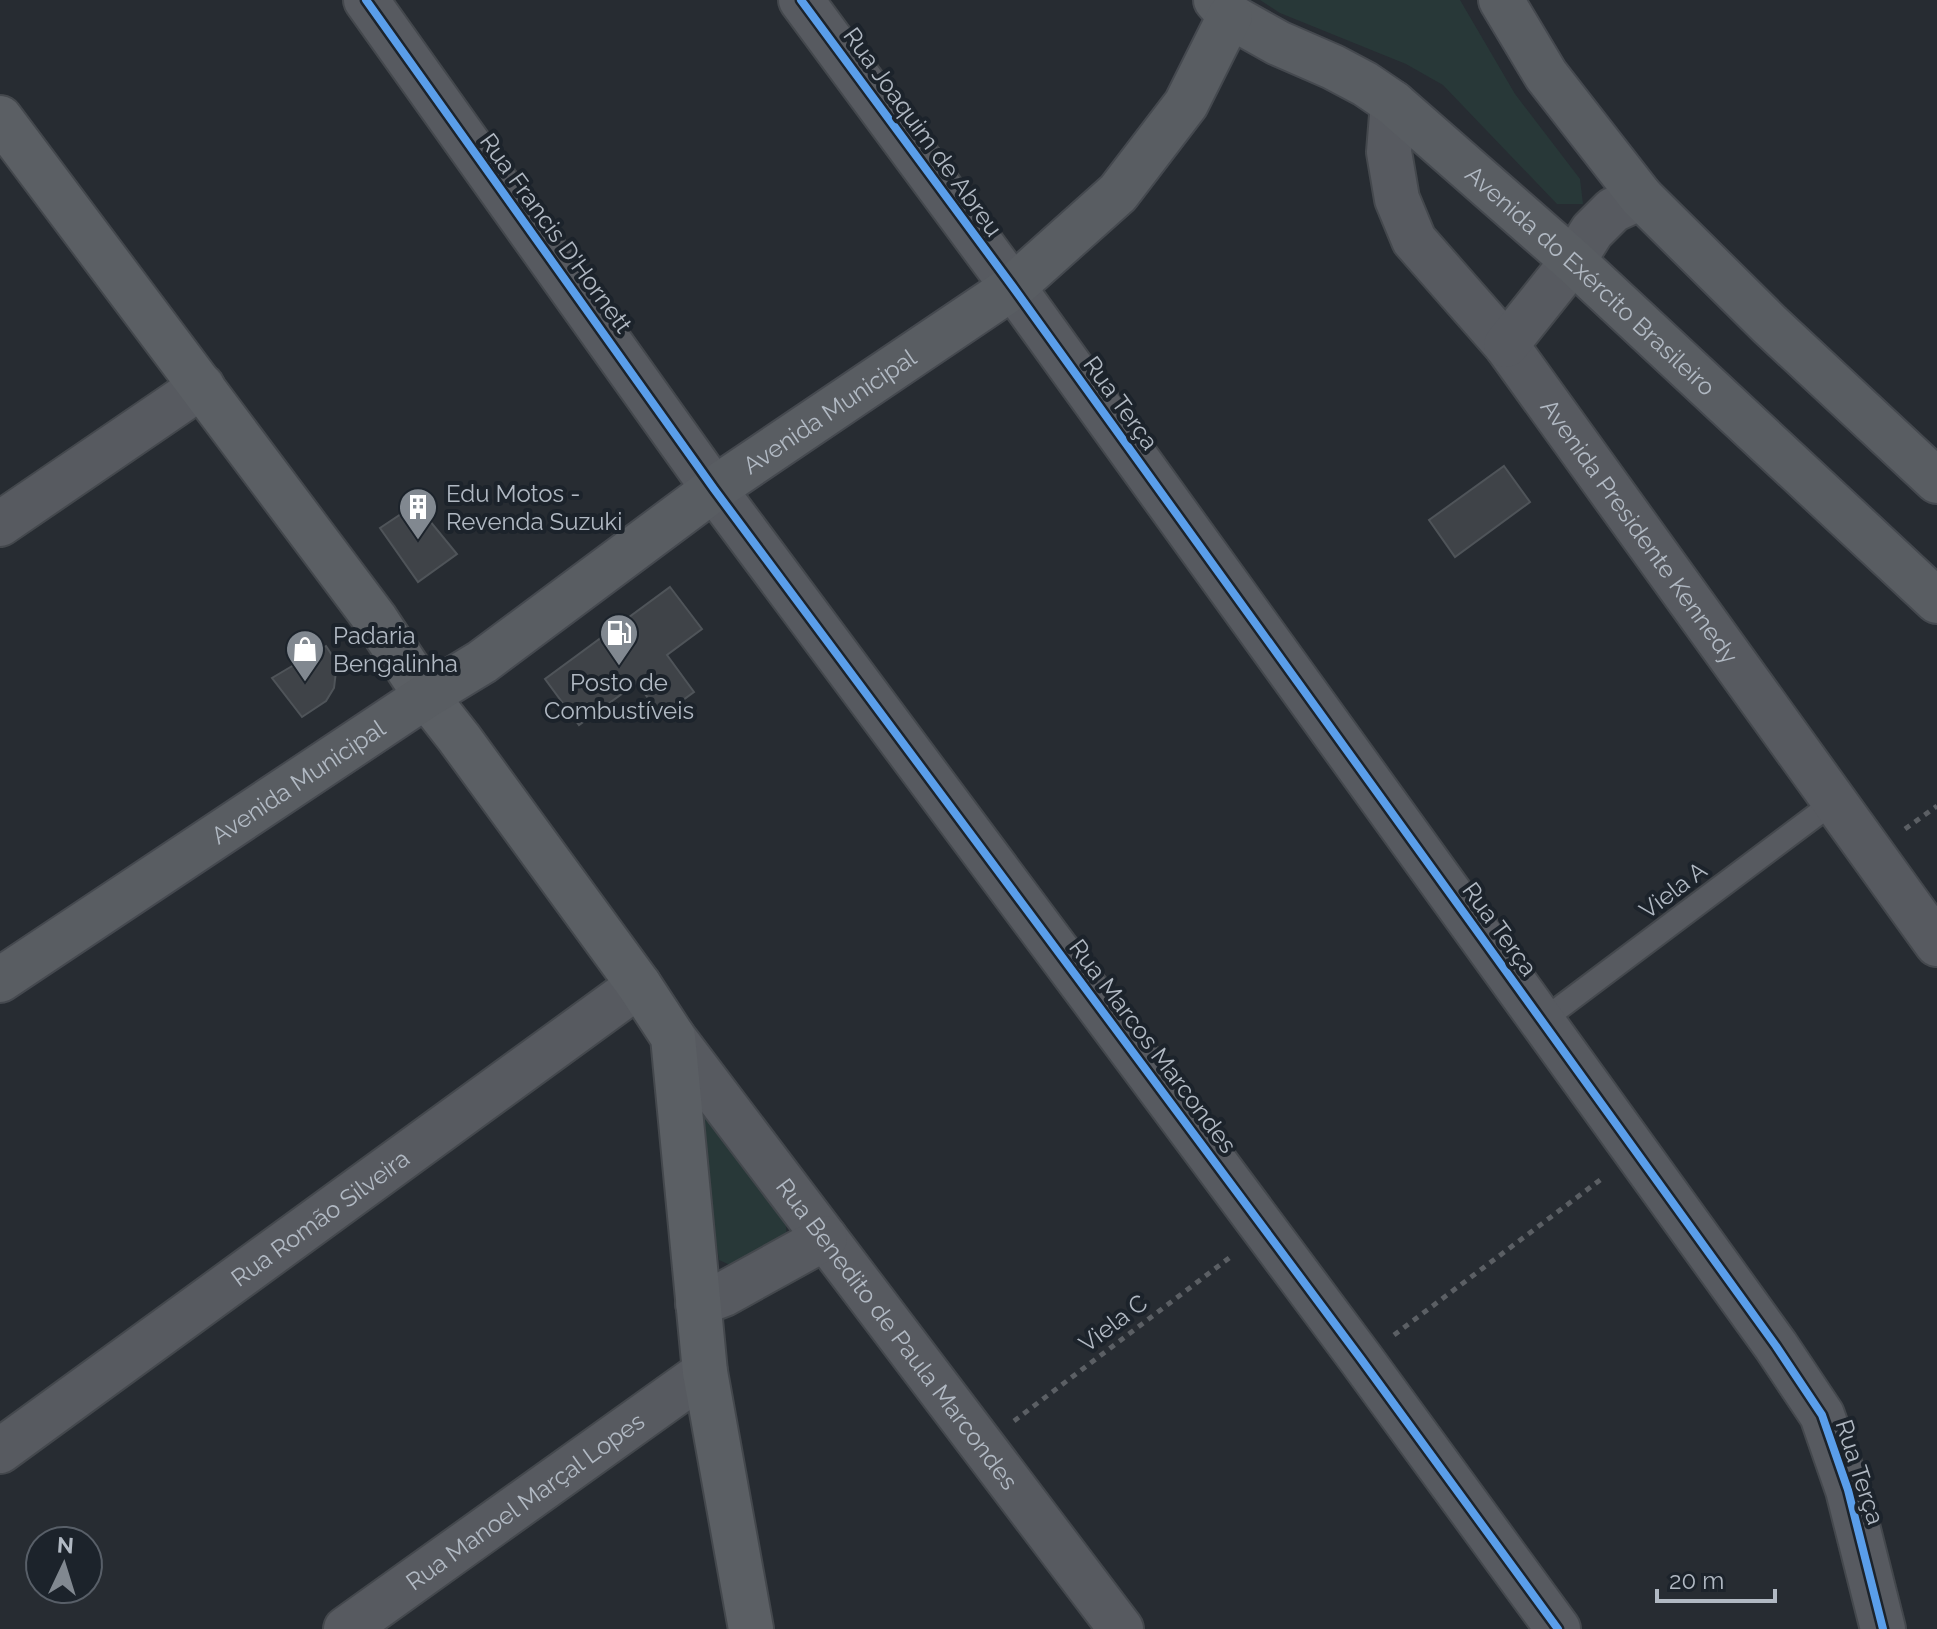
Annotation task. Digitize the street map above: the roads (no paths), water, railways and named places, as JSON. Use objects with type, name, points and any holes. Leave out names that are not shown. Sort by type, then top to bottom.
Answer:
[{"type":"main road","points":[[1501,0],[1546,75],[1641,197],[1770,325],[1937,481]]},
{"type":"main road","name":"Avenida Municipal","points":[[0,980],[426,696],[482,662],[714,489],[1013,287],[1118,193],[1186,104],[1223,5]]},
{"type":"main road","name":"Avenida do Exército Brasileiro","points":[[1223,5],[1278,43],[1333,67],[1393,103],[1573,261],[1937,601]]},
{"type":"main road","points":[[0,118],[376,620],[426,696],[639,985],[673,1037],[705,1372],[751,1629]]},
{"type":"street","name":"Rua Francis D'Hornett","points":[[366,0],[714,489]]},
{"type":"street","name":"Rua Joaquim de Abreu","points":[[801,0],[1013,287]]},
{"type":"street","name":"Avenida Presidente Kennedy","points":[[1393,103],[1389,152],[1397,199],[1414,240],[1506,345],[1937,944]]},
{"type":"street","points":[[1506,345],[1573,261],[1592,231],[1613,210],[1641,197]]},
{"type":"street","name":"Rua Terça","points":[[1013,287],[1776,1346],[1822,1415],[1848,1490],[1883,1629]]},
{"type":"street","points":[[0,524],[202,386]]},
{"type":"street","name":"Rua Marcos Marcondes","points":[[714,489],[1558,1629]]},
{"type":"street","name":"Rua Romão Silveira","points":[[0,1451],[639,985]]},
{"type":"street","name":"Rua Benedito de Paula Marcondes","points":[[673,1037],[1121,1629]]},
{"type":"street","points":[[698,1304],[724,1294],[825,1238]]},
{"type":"street","name":"Rua Manoel Marçal Lopes","points":[[346,1629],[705,1372]]},
{"type":"lane","name":"Viela A","points":[[1542,1021],[1835,801]]},
{"type":"place","name":"Edu Motos - Revenda Suzuki","points":[[418,541]]},
{"type":"place","name":"Posto de Combustíveis","points":[[619,667]]},
{"type":"place","name":"Padaria Bengalinha","points":[[305,683]]}]
